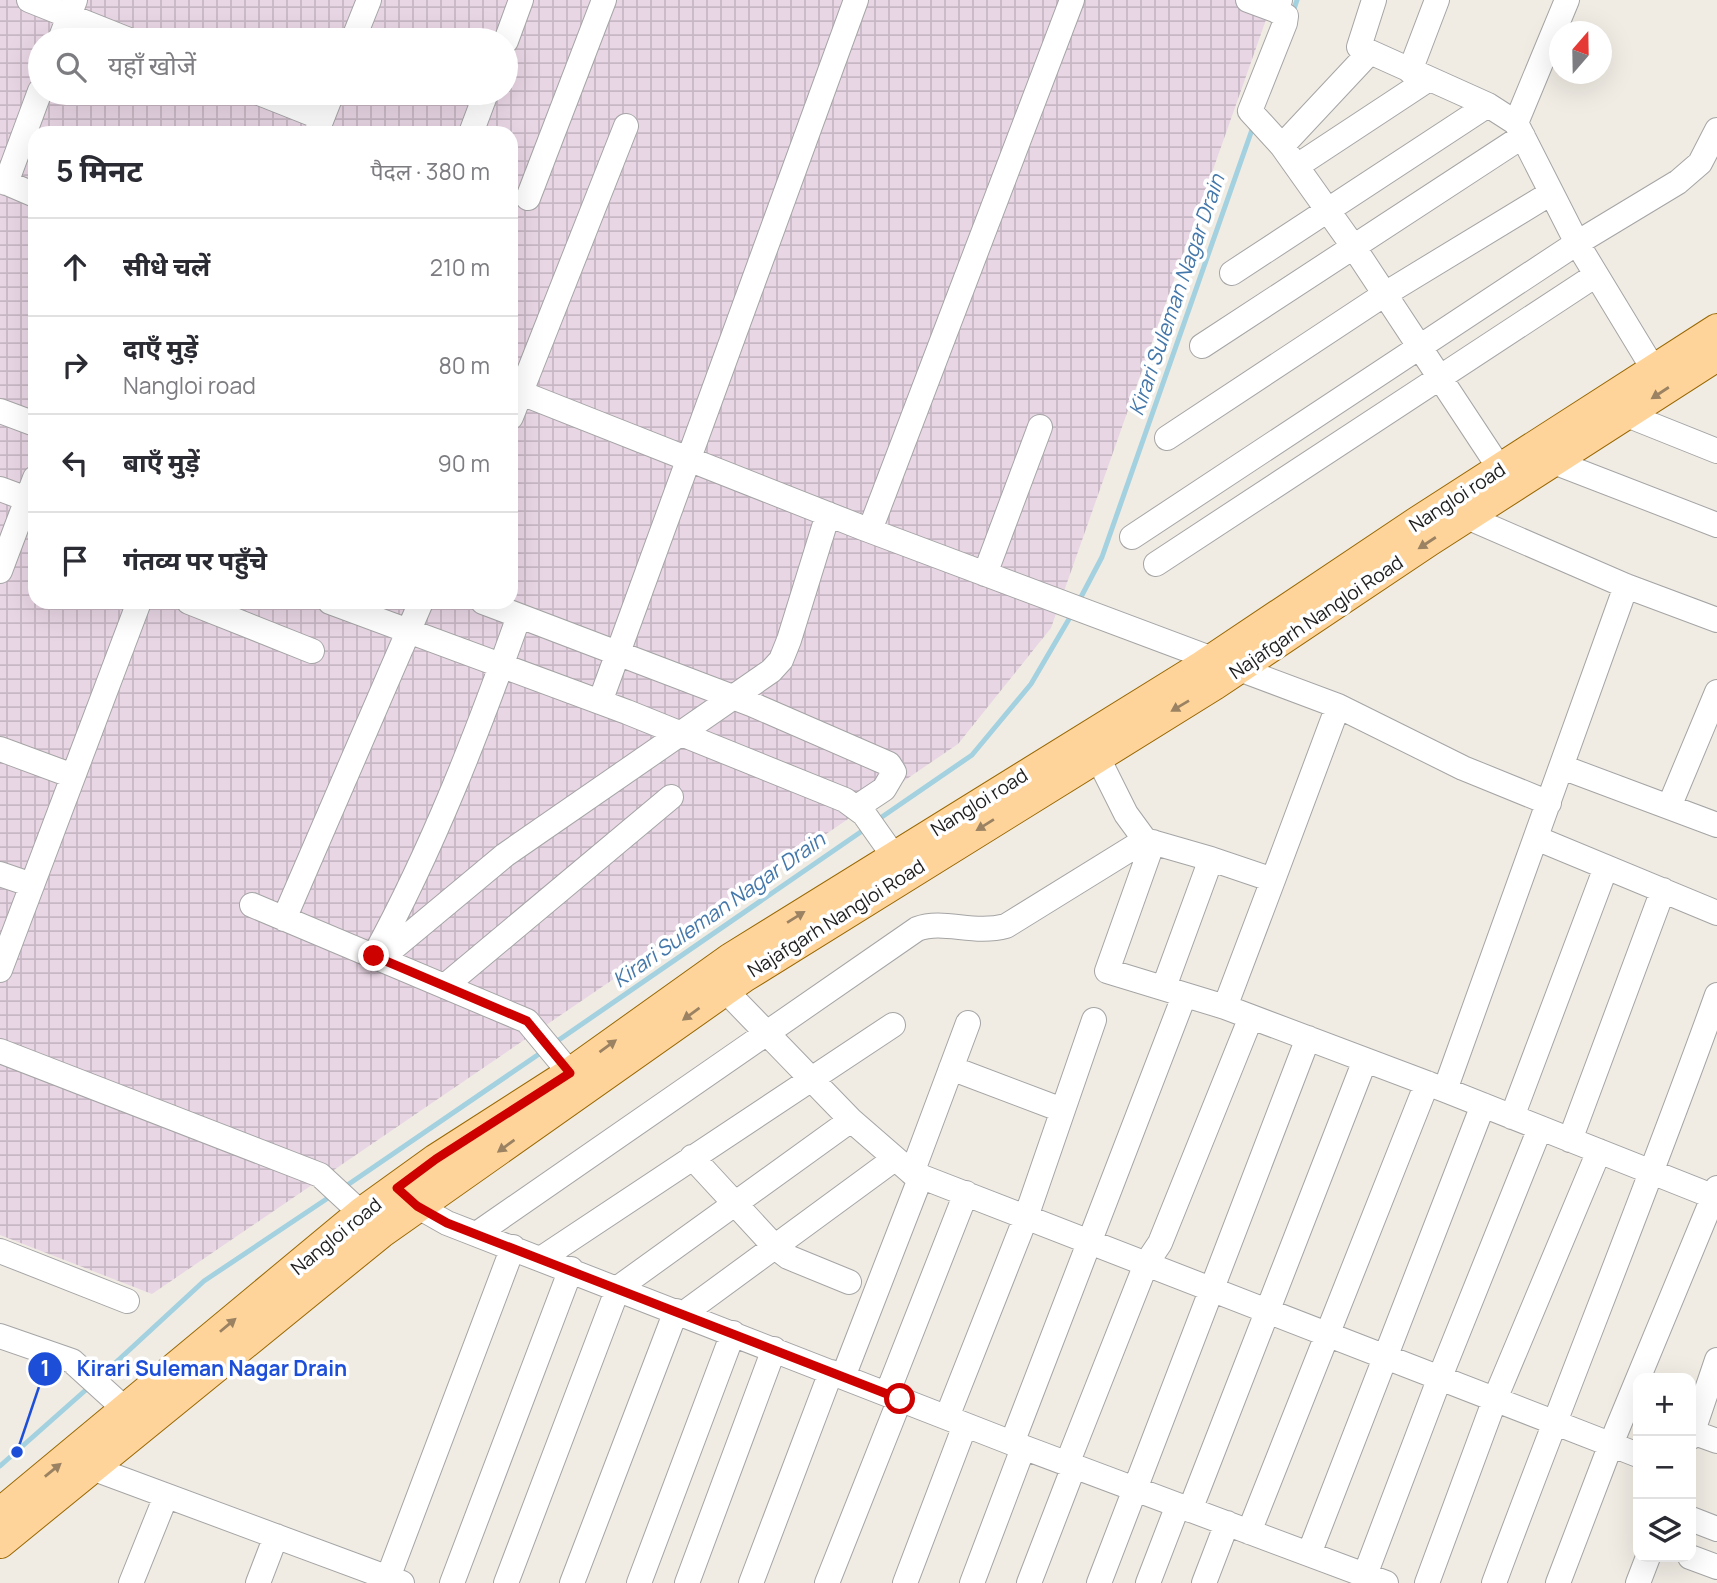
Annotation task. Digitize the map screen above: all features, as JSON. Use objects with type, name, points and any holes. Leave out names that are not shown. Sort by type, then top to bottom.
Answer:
[{"type":"main road","name":"Nangloi road","points":[[1458,510],[1506,479],[1654,370],[1717,329]]},
{"type":"main road","points":[[1506,479],[1554,461],[1717,356]]},
{"type":"main road","name":"Najafgarh Nangloi Road","points":[[0,1543],[92,1468],[407,1197],[454,1184],[725,990],[1097,757],[1225,664],[1458,510]]},
{"type":"main road","name":"Nangloi road","points":[[0,1513],[361,1213],[407,1197],[436,1159],[562,1062],[731,958],[886,845],[1225,664]]},
{"type":"street","points":[[29,0],[72,8],[108,28]]},
{"type":"street","points":[[357,28],[369,0]]},
{"type":"street","points":[[511,28],[521,0]]},
{"type":"street","points":[[528,198],[604,0]]},
{"type":"street","points":[[600,702],[856,0]]},
{"type":"street","points":[[870,530],[1072,0]]},
{"type":"street","points":[[1248,0],[1278,5],[1286,19],[1251,108],[1353,246],[1506,479]]},
{"type":"street","points":[[1374,0],[1359,47],[1488,105],[1520,130],[1577,243],[1654,370]]},
{"type":"street","points":[[1420,75],[1437,0]]},
{"type":"street","points":[[1202,345],[1353,246],[1520,130],[1567,0]]},
{"type":"street","points":[[64,28],[72,8]]},
{"type":"street","points":[[1276,141],[1369,53]]},
{"type":"street","points":[[1276,141],[1420,75]]},
{"type":"street","points":[[28,192],[3,182],[34,105]]},
{"type":"street","points":[[282,105],[319,125],[327,105]]},
{"type":"street","points":[[474,126],[482,105]]},
{"type":"street","points":[[1232,273],[1488,105]]},
{"type":"street","points":[[518,386],[626,126]]},
{"type":"street","points":[[1132,537],[1577,243],[1678,182],[1700,163],[1717,130]]},
{"type":"street","points":[[1167,438],[1385,294],[1551,193]]},
{"type":"street","points":[[1156,564],[1596,275]]},
{"type":"street","points":[[518,392],[828,514],[1338,706],[1463,768],[1549,803]]},
{"type":"street","points":[[0,411],[28,421]]},
{"type":"street","points":[[1627,415],[1717,451]]},
{"type":"street","points":[[985,573],[1040,427]]},
{"type":"street","points":[[1554,461],[1717,525]]},
{"type":"street","points":[[0,489],[28,492]]},
{"type":"street","points":[[0,571],[28,503]]},
{"type":"street","points":[[1458,510],[1626,586],[1717,620]]},
{"type":"street","points":[[377,958],[505,855],[730,696],[771,671],[781,660],[828,514]]},
{"type":"street","points":[[1204,1583],[1238,1528],[1436,1087],[1536,838],[1626,586]]},
{"type":"street","points":[[0,970],[136,609]]},
{"type":"street","points":[[207,609],[312,651]]},
{"type":"street","points":[[350,609],[681,733],[860,810],[886,845]]},
{"type":"street","points":[[284,919],[418,609]]},
{"type":"street","points":[[501,609],[730,696],[890,764],[894,772],[891,781],[860,810]]},
{"type":"street","points":[[377,958],[433,837],[519,616]]},
{"type":"street","points":[[1670,807],[1717,692]]},
{"type":"street","points":[[1225,1007],[1338,706]]},
{"type":"street","points":[[0,749],[73,776]]},
{"type":"street","points":[[1097,757],[1126,814],[1149,841],[1273,880]]},
{"type":"street","points":[[1562,767],[1717,825]]},
{"type":"street","points":[[445,986],[671,797]]},
{"type":"street","points":[[1536,838],[1717,913]]},
{"type":"street","points":[[1149,841],[1107,971],[1225,1007],[1654,1173],[1716,1194],[1611,1444],[1558,1583]]},
{"type":"street","points":[[478,1233],[917,929],[928,925],[986,931],[1006,926],[1149,841]]},
{"type":"street","points":[[972,1583],[1174,992],[1210,859]]},
{"type":"street","points":[[1512,1116],[1605,867]]},
{"type":"street","points":[[0,874],[32,885]]},
{"type":"street","points":[[1570,1140],[1663,890]]},
{"type":"street","points":[[252,905],[527,1021],[562,1062]]},
{"type":"street","points":[[725,990],[850,1120],[909,1169],[966,1194],[1633,1453]]},
{"type":"street","points":[[1494,1583],[1554,1422],[1654,1173],[1708,1049],[1717,995]]},
{"type":"street","points":[[1029,1583],[1070,1465],[1146,1264],[1160,1243],[1251,1017]]},
{"type":"street","points":[[905,1583],[956,1421],[1094,1020]]},
{"type":"street","points":[[751,1583],[837,1374],[909,1169],[968,1023]]},
{"type":"street","points":[[542,1258],[810,1078],[893,1026]]},
{"type":"street","points":[[1099,1583],[1308,1038]]},
{"type":"street","points":[[0,1051],[320,1175],[361,1213]]},
{"type":"street","points":[[1148,1583],[1184,1507],[1268,1311],[1365,1060]]},
{"type":"street","points":[[951,1068],[1062,1110]]},
{"type":"street","points":[[1309,1554],[1482,1105]]},
{"type":"street","points":[[506,1583],[618,1288],[850,1120]]},
{"type":"street","points":[[407,1197],[447,1223],[571,1269],[1018,1446],[1374,1580],[1440,1377],[1540,1128]]},
{"type":"street","points":[[1427,1583],[1495,1399],[1599,1151]]},
{"type":"street","points":[[692,1157],[775,1247],[797,1261],[849,1282]]},
{"type":"street","points":[[572,1583],[680,1312],[775,1247],[909,1169]]},
{"type":"street","points":[[827,1583],[966,1194]]},
{"type":"street","points":[[92,1468],[392,1581],[513,1247]]},
{"type":"street","points":[[0,1251],[127,1301]]},
{"type":"street","points":[[452,1583],[571,1269]]},
{"type":"street","points":[[639,1583],[733,1333]]},
{"type":"street","points":[[0,1336],[72,1362],[126,1410]]},
{"type":"street","points":[[687,1583],[774,1349]]},
{"type":"street","points":[[1696,1424],[1713,1385],[1717,1360]]},
{"type":"street","points":[[1695,1436],[1717,1441]]},
{"type":"street","points":[[131,1583],[166,1496]]},
{"type":"street","points":[[1696,1521],[1717,1529]]},
{"type":"street","points":[[258,1583],[276,1536]]},
{"type":"street","points":[[1696,1559],[1717,1567]]},
{"type":"street","points":[[1638,1583],[1646,1562]]},
{"type":"shaded area","points":[[0,0],[1273,0],[1051,628],[958,744],[152,1294],[0,1235]]},
{"type":"waterway","name":"Kirari Suleman Nagar Drain","points":[[1293,12],[1297,0]]},
{"type":"waterway","name":"Kirari Suleman Nagar Drain","points":[[1081,597],[1102,557],[1254,124]]},
{"type":"waterway","name":"Kirari Suleman Nagar Drain","points":[[876,821],[972,755],[1031,684],[1069,619]]},
{"type":"waterway","name":"Kirari Suleman Nagar Drain","points":[[553,1044],[865,829]]},
{"type":"waterway","name":"Kirari Suleman Nagar Drain","points":[[346,1186],[542,1052]]},
{"type":"waterway","name":"Kirari Suleman Nagar Drain","points":[[100,1377],[204,1281],[331,1196]]},
{"type":"waterway","name":"Kirari Suleman Nagar Drain","points":[[0,1466],[88,1388]]},
{"type":"place","name":"Kirari Suleman Nagar Drain","points":[[17,1452]]},
{"type":"route","points":[[374,956],[527,1021],[570,1073],[436,1159],[397,1188],[417,1206],[447,1223],[900,1399]]}]
